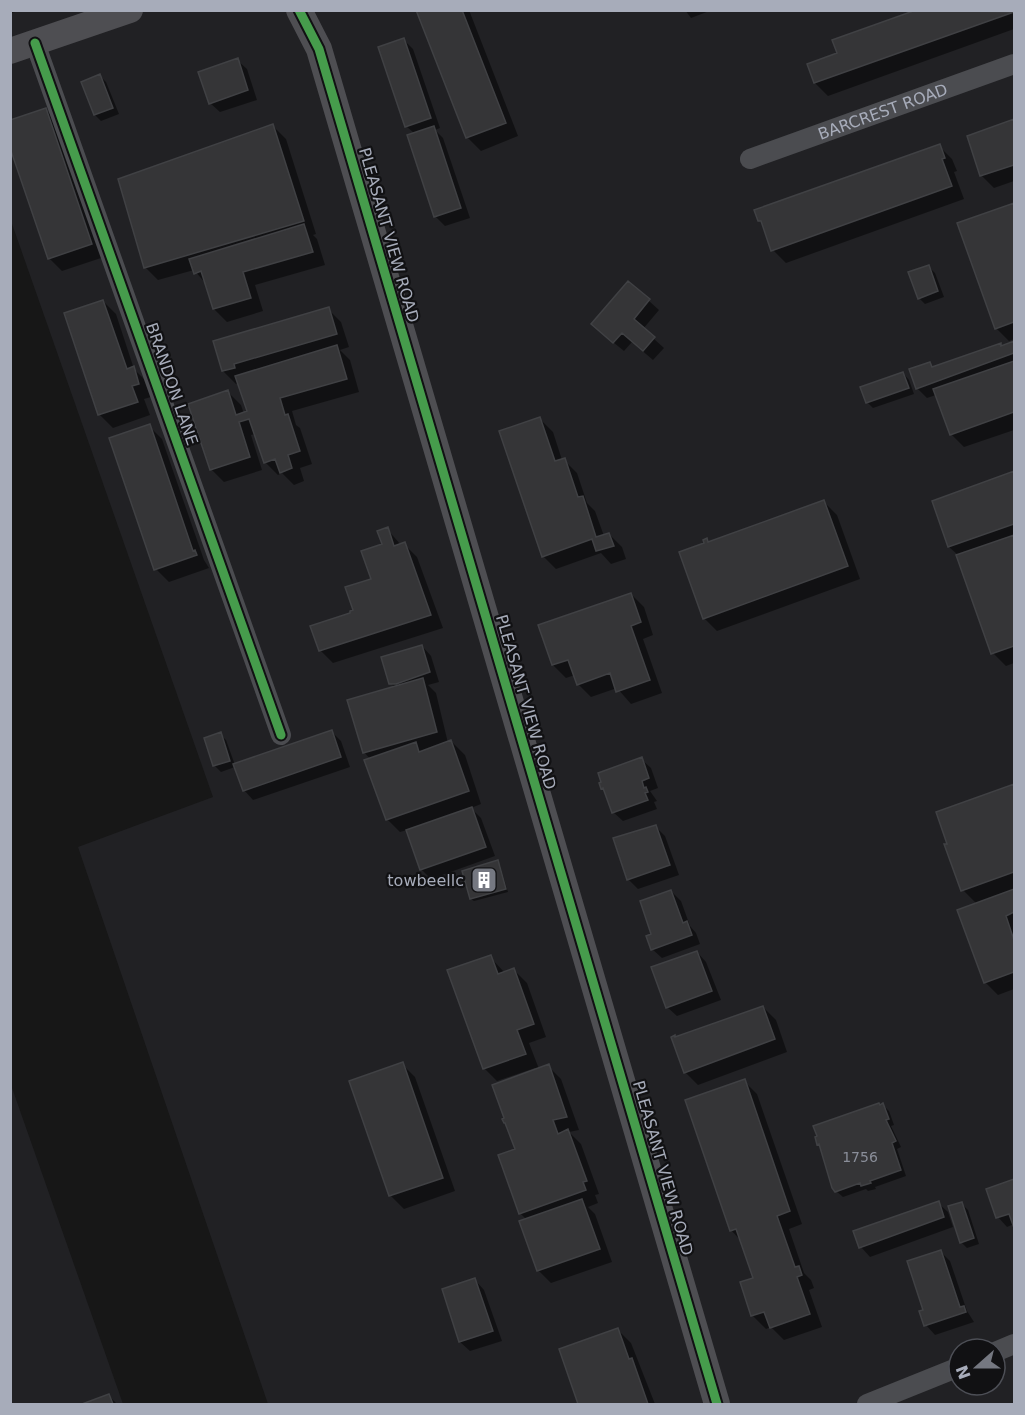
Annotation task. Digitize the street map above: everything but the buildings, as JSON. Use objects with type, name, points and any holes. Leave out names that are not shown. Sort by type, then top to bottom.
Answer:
[{"type":"main road","points":[[10,51],[130,10]]},
{"type":"main road","name":"PLEASANT VIEW ROAD","points":[[299,10],[319,49]]},
{"type":"main road","name":"PLEASANT VIEW ROAD","points":[[315,10],[319,49],[717,1404]]},
{"type":"street","name":"BRANDON LANE","points":[[35,43],[281,735]]},
{"type":"street","name":"BARCREST ROAD","points":[[750,159],[1014,64]]},
{"type":"street","points":[[867,1404],[947,1372]]},
{"type":"shaded area","points":[[20,10],[1014,11],[1014,1404],[268,1404],[78,847],[213,797],[11,221],[10,14]]},
{"type":"shaded area","points":[[11,1085],[123,1404],[11,1404]]},
{"type":"cycle path","points":[[299,10],[319,49],[717,1404]]},
{"type":"cycle path","points":[[35,43],[281,735]]},
{"type":"place","name":"towbeellc","points":[[484,880]]}]
